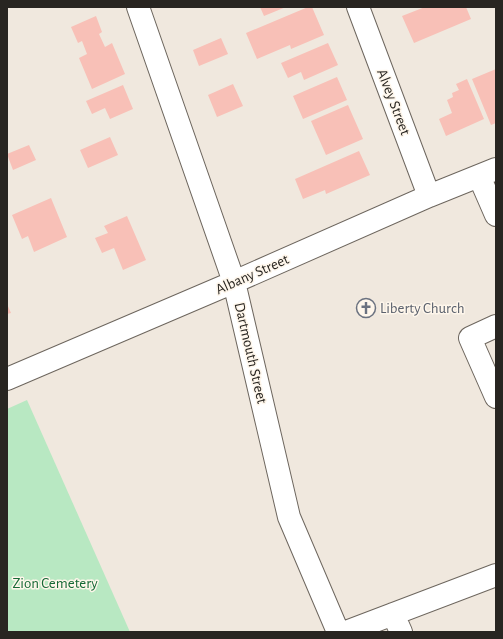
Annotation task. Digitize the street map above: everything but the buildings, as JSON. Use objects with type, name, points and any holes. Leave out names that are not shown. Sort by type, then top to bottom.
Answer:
[{"type":"street","name":"Dartmouth Street","points":[[138,7],[234,282],[289,518],[338,632]]},
{"type":"street","name":"Alvey Street","points":[[358,7],[429,196]]},
{"type":"street","name":"Albany Street","points":[[7,379],[487,172]]},
{"type":"street","points":[[487,172],[496,215]]},
{"type":"street","points":[[496,326],[470,338],[496,397]]},
{"type":"street","points":[[346,632],[397,623],[496,575]]},
{"type":"green space","name":"Zion Cemetery","points":[[27,400],[130,632],[7,632],[7,409]]},
{"type":"place","name":"Liberty Church","points":[[366,308]]}]
